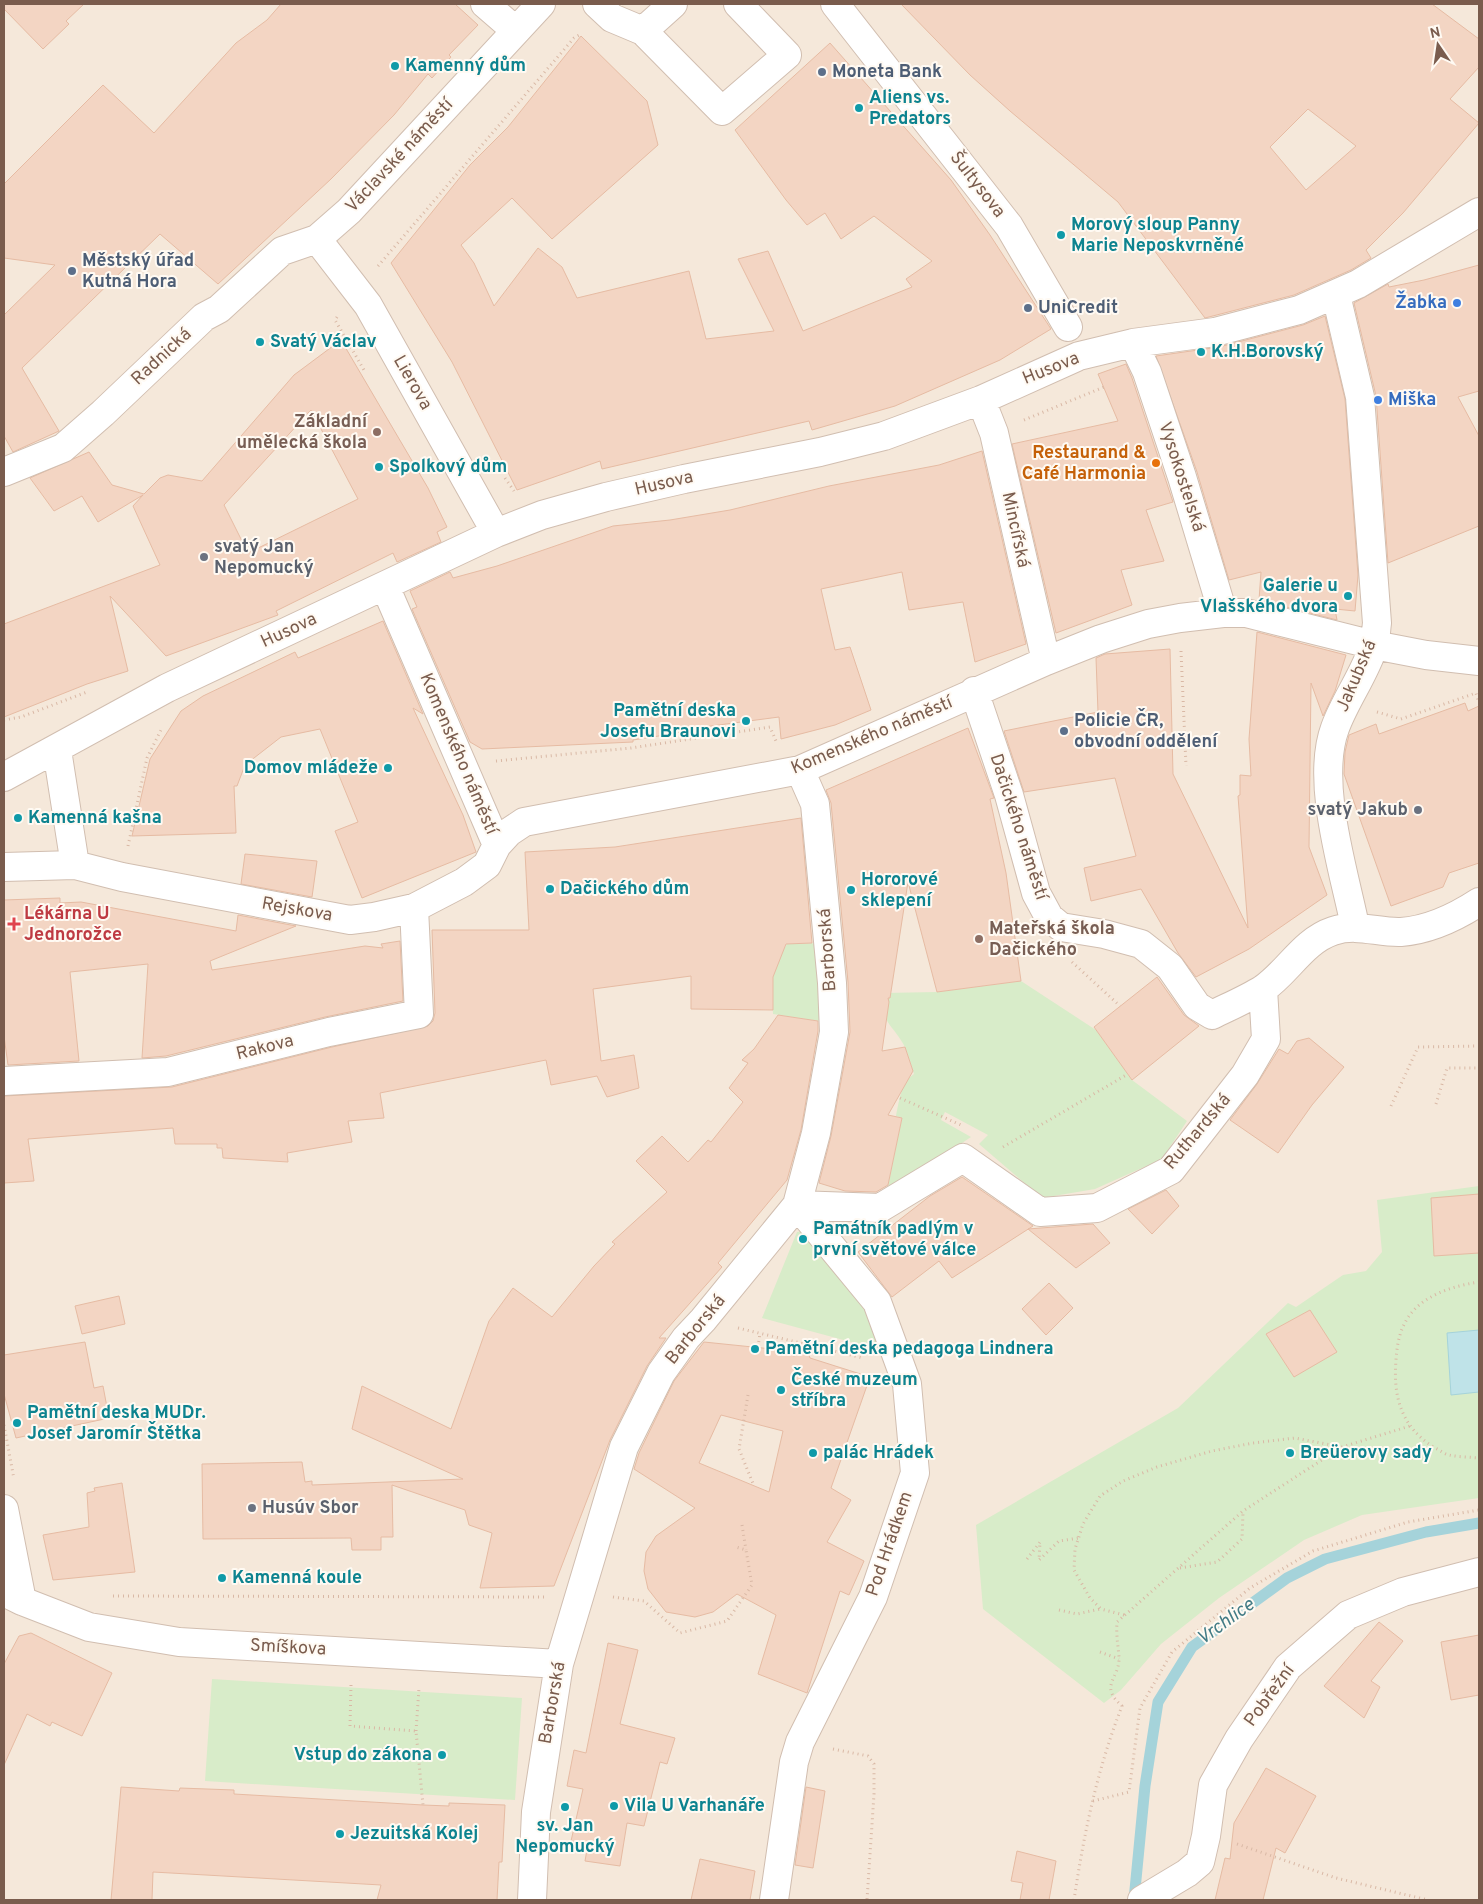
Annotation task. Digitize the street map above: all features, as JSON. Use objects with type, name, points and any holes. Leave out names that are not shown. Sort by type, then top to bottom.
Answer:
[{"type":"street","points":[[486,4],[515,30]]},
{"type":"street","name":"Václavské náměstí","points":[[317,240],[350,211],[541,4]]},
{"type":"street","points":[[597,4],[612,18],[642,31],[722,111],[787,55],[738,4]]},
{"type":"street","points":[[642,31],[673,4]]},
{"type":"street","name":"Šultysova","points":[[835,4],[1010,226],[1068,327]]},
{"type":"street","name":"Husova","points":[[4,777],[57,750],[167,688],[496,533],[542,515],[684,479],[820,452],[884,436],[981,400],[1079,356],[1133,343],[1215,332],[1299,310],[1347,289],[1479,212]]},
{"type":"street","name":"Radnická","points":[[4,472],[63,448],[103,413],[204,317],[219,309],[282,251],[317,240]]},
{"type":"street","name":"Lierova","points":[[317,240],[368,305],[496,533]]},
{"type":"street","name":"Jakubská","points":[[1347,289],[1356,378],[1360,397],[1376,613],[1374,645],[1334,729],[1330,749],[1328,785],[1355,926]]},
{"type":"street","name":"Vysokostelská","points":[[1133,343],[1142,358],[1153,389],[1223,613]]},
{"type":"street","name":"Mincířská","points":[[981,400],[994,433],[1046,661]]},
{"type":"street","name":"Komenského náměstí","points":[[385,586],[497,845],[509,832],[524,822],[800,770],[974,691],[1046,661],[1129,630],[1180,618],[1223,613],[1246,613],[1374,645],[1426,655],[1479,661]]},
{"type":"street","name":"Dačického náměstí","points":[[974,691],[1009,795],[1036,893],[1049,917],[1061,927]]},
{"type":"street","points":[[57,750],[75,865]]},
{"type":"street","name":"Barborská","points":[[532,1900],[536,1812],[559,1664],[624,1447],[661,1373],[686,1338],[703,1320],[797,1205],[816,1133],[834,1032],[815,804],[800,770]]},
{"type":"street","name":"Rejskova","points":[[4,866],[75,865],[122,877],[350,920],[374,918],[414,908],[464,882],[487,865],[497,845]]},
{"type":"street","points":[[1061,927],[1141,944],[1170,968],[1197,1006],[1212,1015],[1263,988],[1313,941],[1333,931],[1355,926],[1400,932],[1427,928],[1466,911],[1479,902]]},
{"type":"street","name":"Rakova","points":[[4,1081],[168,1072],[329,1032],[419,1014],[414,908]]},
{"type":"street","name":"Ruthardská","points":[[797,1205],[880,1208],[963,1158],[1040,1212],[1097,1208],[1171,1170],[1245,1074],[1266,1038],[1263,988]]},
{"type":"street","name":"Pod Hrádkem","points":[[774,1900],[794,1762],[800,1742],[872,1597],[915,1473],[908,1384],[878,1302],[797,1205]]},
{"type":"street","points":[[4,1509],[13,1597]]},
{"type":"street","name":"Pobřežní","points":[[1142,1900],[1187,1873],[1200,1862],[1206,1836],[1213,1785],[1239,1739],[1288,1667],[1348,1615],[1403,1592],[1479,1572]]},
{"type":"street","name":"Smíškova","points":[[13,1597],[89,1627],[179,1642],[559,1664]]},
{"type":"path","points":[[1180,618],[1186,766]]},
{"type":"path","points":[[4,720],[21,717],[92,690]]},
{"type":"path","points":[[1347,702],[1401,719],[1476,693],[1479,703]]},
{"type":"path","points":[[122,877],[147,758],[166,723]]},
{"type":"path","points":[[1061,927],[1053,946],[1120,1006]]},
{"type":"path","points":[[1391,1106],[1418,1047],[1479,1046]]},
{"type":"path","points":[[1436,1104],[1447,1068],[1479,1068]]},
{"type":"path","points":[[999,1149],[1128,1074]]},
{"type":"path","points":[[900,1098],[942,1115]]},
{"type":"path","points":[[1479,1282],[1453,1286],[1424,1302],[1407,1319],[1398,1341],[1394,1383],[1400,1405],[1410,1426],[1425,1441],[1447,1455],[1479,1458]]},
{"type":"path","points":[[703,1320],[870,1360]]},
{"type":"path","points":[[758,1348],[760,1334]]},
{"type":"path","points":[[748,1395],[739,1449],[754,1486]]},
{"type":"path","points":[[1074,1900],[1082,1842],[1104,1752],[1122,1706],[1112,1697],[1110,1686],[1120,1659],[1116,1637],[1117,1622],[1243,1511],[1342,1447],[1410,1426]]},
{"type":"path","points":[[1101,1609],[1090,1598],[1074,1570],[1078,1538],[1100,1496],[1123,1481],[1157,1467],[1212,1451],[1295,1438],[1342,1447]]},
{"type":"path","points":[[1092,1801],[1129,1792],[1140,1708],[1172,1652],[1250,1588],[1313,1551],[1408,1522],[1479,1510]]},
{"type":"path","points":[[1180,1568],[1217,1562],[1242,1540],[1243,1511]]},
{"type":"path","points":[[103,1596],[608,1597],[644,1601],[680,1633],[726,1621],[752,1585],[742,1525]]},
{"type":"path","points":[[1027,1559],[1040,1542],[1040,1560],[1059,1542],[1078,1538]]},
{"type":"path","points":[[736,1547],[746,1550]]},
{"type":"path","points":[[1059,1610],[1077,1614],[1101,1609],[1124,1615]]},
{"type":"path","points":[[1100,1652],[1120,1659]]},
{"type":"path","points":[[352,1682],[350,1726],[416,1731]]},
{"type":"path","points":[[419,1687],[416,1731],[422,1805]]},
{"type":"path","points":[[867,1900],[874,1794],[874,1764],[868,1756]]},
{"type":"path","points":[[1206,1836],[1261,1851],[1336,1878],[1428,1900]]},
{"type":"shaded area","points":[[4,4],[1479,4],[1479,1900],[4,1900]]},
{"type":"green space","points":[[818,943],[819,1021],[773,1014],[770,944],[784,949],[787,944]]},
{"type":"green space","points":[[1021,981],[1096,1030],[1132,1080],[1187,1121],[1162,1159],[1095,1189],[1042,1198],[979,1144],[988,1135],[945,1112],[941,1120],[971,1137],[893,1189],[888,1186],[902,1118],[896,1116],[903,1087],[914,1074],[905,1047],[886,1019],[883,993],[937,992]]},
{"type":"green space","name":"Breüerovy sady","points":[[1479,1186],[1479,1498],[1362,1515],[1304,1540],[1219,1598],[1161,1644],[1121,1690],[1104,1703],[983,1609],[976,1525],[1178,1408],[1288,1303],[1296,1307],[1343,1275],[1366,1271],[1382,1252],[1377,1200]]},
{"type":"green space","points":[[811,1230],[870,1303],[888,1352],[762,1318],[797,1232]]},
{"type":"green space","points":[[212,1679],[522,1698],[515,1800],[205,1781]]},
{"type":"water","points":[[1479,1330],[1479,1392],[1451,1395],[1447,1333]]},
{"type":"building","points":[[4,4],[84,4],[66,21],[69,24],[43,49],[4,9]]},
{"type":"building","points":[[281,4],[455,4],[478,25],[449,55],[451,57],[432,78],[428,74],[394,115],[331,179],[218,284],[160,234],[22,368],[59,431],[13,452],[4,436],[4,315],[55,265],[4,258],[4,184],[103,85],[154,133],[236,43],[267,20]]},
{"type":"building","points":[[901,4],[1432,4],[1479,39],[1479,67],[1450,99],[1479,123],[1403,213],[1366,250],[1371,258],[1351,270],[1294,295],[1205,318],[1118,202],[970,75]],"holes":[[[1308,109],[1356,146],[1306,190],[1270,147]]]},
{"type":"building","points":[[581,36],[647,101],[658,145],[552,239],[512,198],[461,245],[474,263],[494,306],[538,248],[562,267],[577,298],[689,271],[706,339],[774,331],[738,259],[768,251],[803,331],[912,287],[906,279],[932,261],[874,216],[841,239],[825,213],[807,225],[786,200],[735,130],[830,43],[951,180],[990,235],[1051,329],[1000,360],[895,406],[812,430],[809,421],[602,469],[600,461],[517,490],[452,362],[391,263],[470,165],[508,127]]},
{"type":"building","points":[[1479,265],[1479,391],[1458,397],[1479,436],[1479,526],[1388,563],[1376,396],[1354,303],[1388,284],[1389,287],[1424,280]]},
{"type":"building","points":[[1325,316],[1345,399],[1358,575],[1355,611],[1335,609],[1337,620],[1259,600],[1261,572],[1229,580],[1197,472],[1156,356],[1219,347],[1303,325]]},
{"type":"building","points":[[341,340],[428,488],[447,527],[437,532],[441,542],[397,562],[393,553],[276,611],[278,615],[166,656],[110,596],[128,671],[87,684],[4,717],[4,624],[160,565],[133,506],[143,495],[98,522],[82,496],[54,511],[30,478],[89,452],[112,485],[144,494],[160,478],[168,475],[202,481],[294,375]],"holes":[[[311,410],[358,499],[248,553],[224,505]]]},
{"type":"building","points":[[1126,364],[1173,502],[1146,510],[1164,561],[1121,570],[1132,605],[1056,633],[1012,444],[1118,421],[1098,374]]},
{"type":"building","points":[[982,451],[1026,644],[975,662],[963,602],[909,610],[902,572],[821,589],[835,650],[850,647],[871,710],[835,725],[781,739],[779,717],[681,730],[678,733],[633,740],[633,742],[482,749],[470,742],[412,609],[417,607],[410,591],[450,572],[453,578],[497,566],[613,526],[670,520],[730,510],[829,486],[939,465]]},
{"type":"building","points":[[383,621],[423,714],[413,708],[463,815],[476,852],[362,898],[335,831],[358,822],[320,729],[281,737],[245,765],[237,786],[234,786],[236,833],[132,836],[150,759],[181,711],[203,696],[295,652],[298,658]]},
{"type":"building","points":[[1257,632],[1346,655],[1335,691],[1323,716],[1311,683],[1309,847],[1327,895],[1249,949],[1196,977],[1178,953],[1141,889],[1091,901],[1084,868],[1136,856],[1115,778],[1024,792],[1004,731],[1098,712],[1096,658],[1105,654],[1170,649],[1173,774],[1248,928],[1238,796],[1240,795],[1240,775],[1251,776],[1249,739]]},
{"type":"building","name":"svatý Jakub","points":[[1465,703],[1468,711],[1479,706],[1479,863],[1449,873],[1443,887],[1391,906],[1344,774],[1345,752],[1349,735],[1376,724],[1379,734]]},
{"type":"building","points":[[968,728],[994,798],[990,799],[1006,873],[1021,981],[937,992],[908,882],[890,998],[888,998],[882,1051],[905,1047],[913,1071],[888,1115],[902,1118],[888,1185],[876,1192],[845,1191],[819,1183],[831,1136],[850,1032],[848,982],[831,803],[826,790]]},
{"type":"building","points":[[801,818],[812,943],[786,944],[773,977],[773,1010],[691,1009],[691,976],[593,989],[601,1061],[634,1055],[639,1088],[607,1097],[597,1076],[551,1085],[546,1060],[380,1093],[384,1118],[348,1121],[352,1142],[287,1153],[288,1162],[223,1158],[222,1148],[217,1148],[217,1144],[175,1144],[173,1128],[28,1139],[34,1181],[4,1183],[4,1096],[172,1087],[332,1047],[428,1026],[433,1021],[435,1013],[432,930],[529,930],[525,852],[615,847]]},
{"type":"building","points":[[245,854],[317,861],[312,897],[241,884]]},
{"type":"building","points":[[60,898],[60,903],[81,902],[236,931],[238,915],[296,926],[210,961],[212,970],[365,946],[383,948],[381,944],[400,941],[403,1001],[325,1017],[166,1056],[142,1058],[148,964],[70,972],[79,1061],[8,1065],[4,1036],[4,900]]},
{"type":"building","points":[[1157,977],[1184,1015],[1199,1026],[1132,1080],[1094,1027]]},
{"type":"building","points":[[778,1015],[818,1021],[818,1031],[801,1130],[787,1180],[718,1263],[722,1267],[659,1338],[666,1338],[647,1366],[610,1440],[554,1586],[480,1588],[492,1533],[469,1525],[465,1510],[392,1485],[393,1537],[381,1537],[381,1550],[352,1550],[351,1538],[203,1539],[202,1464],[302,1462],[305,1482],[312,1481],[312,1485],[463,1479],[352,1429],[362,1386],[451,1429],[489,1321],[513,1288],[552,1317],[594,1266],[615,1244],[612,1242],[667,1192],[636,1161],[662,1136],[688,1162],[708,1140],[711,1142],[743,1102],[729,1088],[748,1063],[742,1060],[754,1049]]},
{"type":"building","points":[[1309,1038],[1344,1067],[1312,1105],[1278,1153],[1230,1120],[1257,1084],[1279,1049],[1288,1054],[1297,1041]]},
{"type":"building","points":[[962,1177],[1033,1226],[952,1278],[939,1261],[892,1297],[858,1252],[930,1196]]},
{"type":"building","points":[[1166,1190],[1179,1206],[1152,1234],[1128,1209]]},
{"type":"building","points":[[1479,1194],[1479,1253],[1434,1256],[1431,1198]]},
{"type":"building","points":[[1093,1224],[1110,1243],[1076,1268],[1028,1229]]},
{"type":"building","points":[[1049,1283],[1073,1308],[1046,1335],[1022,1309]]},
{"type":"building","points":[[119,1296],[125,1324],[82,1334],[75,1306]]},
{"type":"building","points":[[1310,1310],[1337,1352],[1294,1377],[1266,1334]]},
{"type":"building","points":[[85,1342],[94,1388],[103,1386],[109,1418],[16,1438],[4,1394],[4,1355]]},
{"type":"building","points":[[704,1342],[772,1349],[794,1356],[807,1350],[810,1358],[870,1377],[831,1488],[851,1500],[827,1542],[864,1561],[849,1595],[840,1591],[807,1693],[758,1674],[776,1615],[737,1594],[713,1612],[695,1617],[666,1612],[648,1589],[644,1571],[646,1552],[656,1536],[695,1508],[634,1469],[639,1453],[674,1381]],"holes":[[[721,1415],[783,1431],[769,1492],[699,1463]]]},
{"type":"building","points":[[122,1483],[135,1572],[53,1580],[43,1535],[89,1527],[87,1493],[95,1491],[94,1488]]},
{"type":"building","points":[[1379,1622],[1403,1641],[1371,1681],[1380,1687],[1364,1718],[1324,1686]]},
{"type":"building","points":[[31,1633],[112,1673],[82,1736],[52,1722],[50,1726],[27,1714],[4,1765],[4,1664],[19,1636]]},
{"type":"building","points":[[1479,1635],[1479,1695],[1451,1700],[1441,1642]]},
{"type":"building","points":[[608,1643],[638,1650],[620,1724],[675,1738],[667,1764],[660,1762],[644,1826],[627,1823],[620,1866],[585,1861],[588,1844],[571,1841],[583,1789],[567,1786],[574,1750],[586,1753]]},
{"type":"building","points":[[1266,1768],[1316,1796],[1285,1853],[1276,1848],[1263,1900],[1215,1900],[1225,1858],[1230,1859],[1234,1823]]},
{"type":"building","name":"Jezuitská Kolej","points":[[121,1787],[179,1791],[180,1788],[234,1790],[234,1794],[423,1805],[449,1806],[449,1803],[505,1805],[502,1862],[499,1862],[497,1900],[377,1900],[381,1885],[153,1872],[152,1900],[111,1900]]},
{"type":"building","points":[[806,1787],[825,1791],[813,1868],[795,1865]]},
{"type":"building","points":[[1017,1851],[1056,1861],[1049,1900],[1020,1900],[1023,1883],[1011,1881]]},
{"type":"building","points":[[700,1859],[755,1871],[750,1900],[691,1900]]},
{"type":"waterway","name":"Vrchlice","points":[[1134,1900],[1145,1786],[1158,1702],[1192,1647],[1287,1578],[1325,1559],[1426,1532],[1479,1523]]},
{"type":"place","name":"Kamenný dům","points":[[395,66]]},
{"type":"place","name":"Moneta Bank","points":[[822,72]]},
{"type":"place","name":"Aliens vs. Predators","points":[[859,108]]},
{"type":"place","name":"Morový sloup Panny Marie Neposkvrněné","points":[[1061,235]]},
{"type":"place","name":"Městský úřad Kutná Hora","points":[[72,271]]},
{"type":"place","name":"Žabka","points":[[1457,303]]},
{"type":"place","name":"UniCredit","points":[[1028,308]]},
{"type":"place","name":"Svatý Václav","points":[[260,342]]},
{"type":"place","name":"K.H.Borovský","points":[[1201,352]]},
{"type":"place","name":"Miška","points":[[1378,400]]},
{"type":"place","name":"Základní umělecká škola","points":[[377,432]]},
{"type":"place","name":"Restaurand & Café Harmonia","points":[[1156,463]]},
{"type":"place","name":"Spolkový dům","points":[[379,467]]},
{"type":"place","name":"svatý Jan Nepomucký","points":[[204,557]]},
{"type":"place","name":"Galerie u Vlašského dvora","points":[[1348,596]]},
{"type":"place","name":"Pamětní deska Josefu Braunovi","points":[[746,721]]},
{"type":"place","name":"Policie ČR, obvodní oddělení","points":[[1064,731]]},
{"type":"place","name":"Domov mládeže","points":[[388,768]]},
{"type":"place","name":"svatý Jakub","points":[[1418,810]]},
{"type":"place","name":"Kamenná kašna","points":[[18,818]]},
{"type":"place","name":"Dačického dům","points":[[550,889]]},
{"type":"place","name":"Hororové sklepení","points":[[851,890]]},
{"type":"place","name":"Lékárna U Jednorožce","points":[[14,924]]},
{"type":"place","name":"Mateřská škola Dačického","points":[[979,939]]},
{"type":"place","name":"Památník padlým v první světové válce","points":[[803,1239]]},
{"type":"place","name":"Pamětní deska pedagoga Lindnera","points":[[755,1349]]},
{"type":"place","name":"České muzeum stříbra","points":[[781,1390]]},
{"type":"place","name":"Pamětní deska MUDr. Josef Jaromír Štětka","points":[[17,1423]]},
{"type":"place","name":"palác Hrádek","points":[[813,1453]]},
{"type":"place","name":"Breüerovy sady","points":[[1290,1453]]},
{"type":"place","name":"Husúv Sbor","points":[[252,1508]]},
{"type":"place","name":"Kamenná koule","points":[[222,1578]]},
{"type":"place","name":"Vstup do zákona","points":[[442,1755]]},
{"type":"place","name":"Vila U Varhanáře","points":[[614,1806]]},
{"type":"place","name":"sv. Jan Nepomucký","points":[[565,1807]]},
{"type":"place","name":"Jezuitská Kolej","points":[[340,1834]]}]
